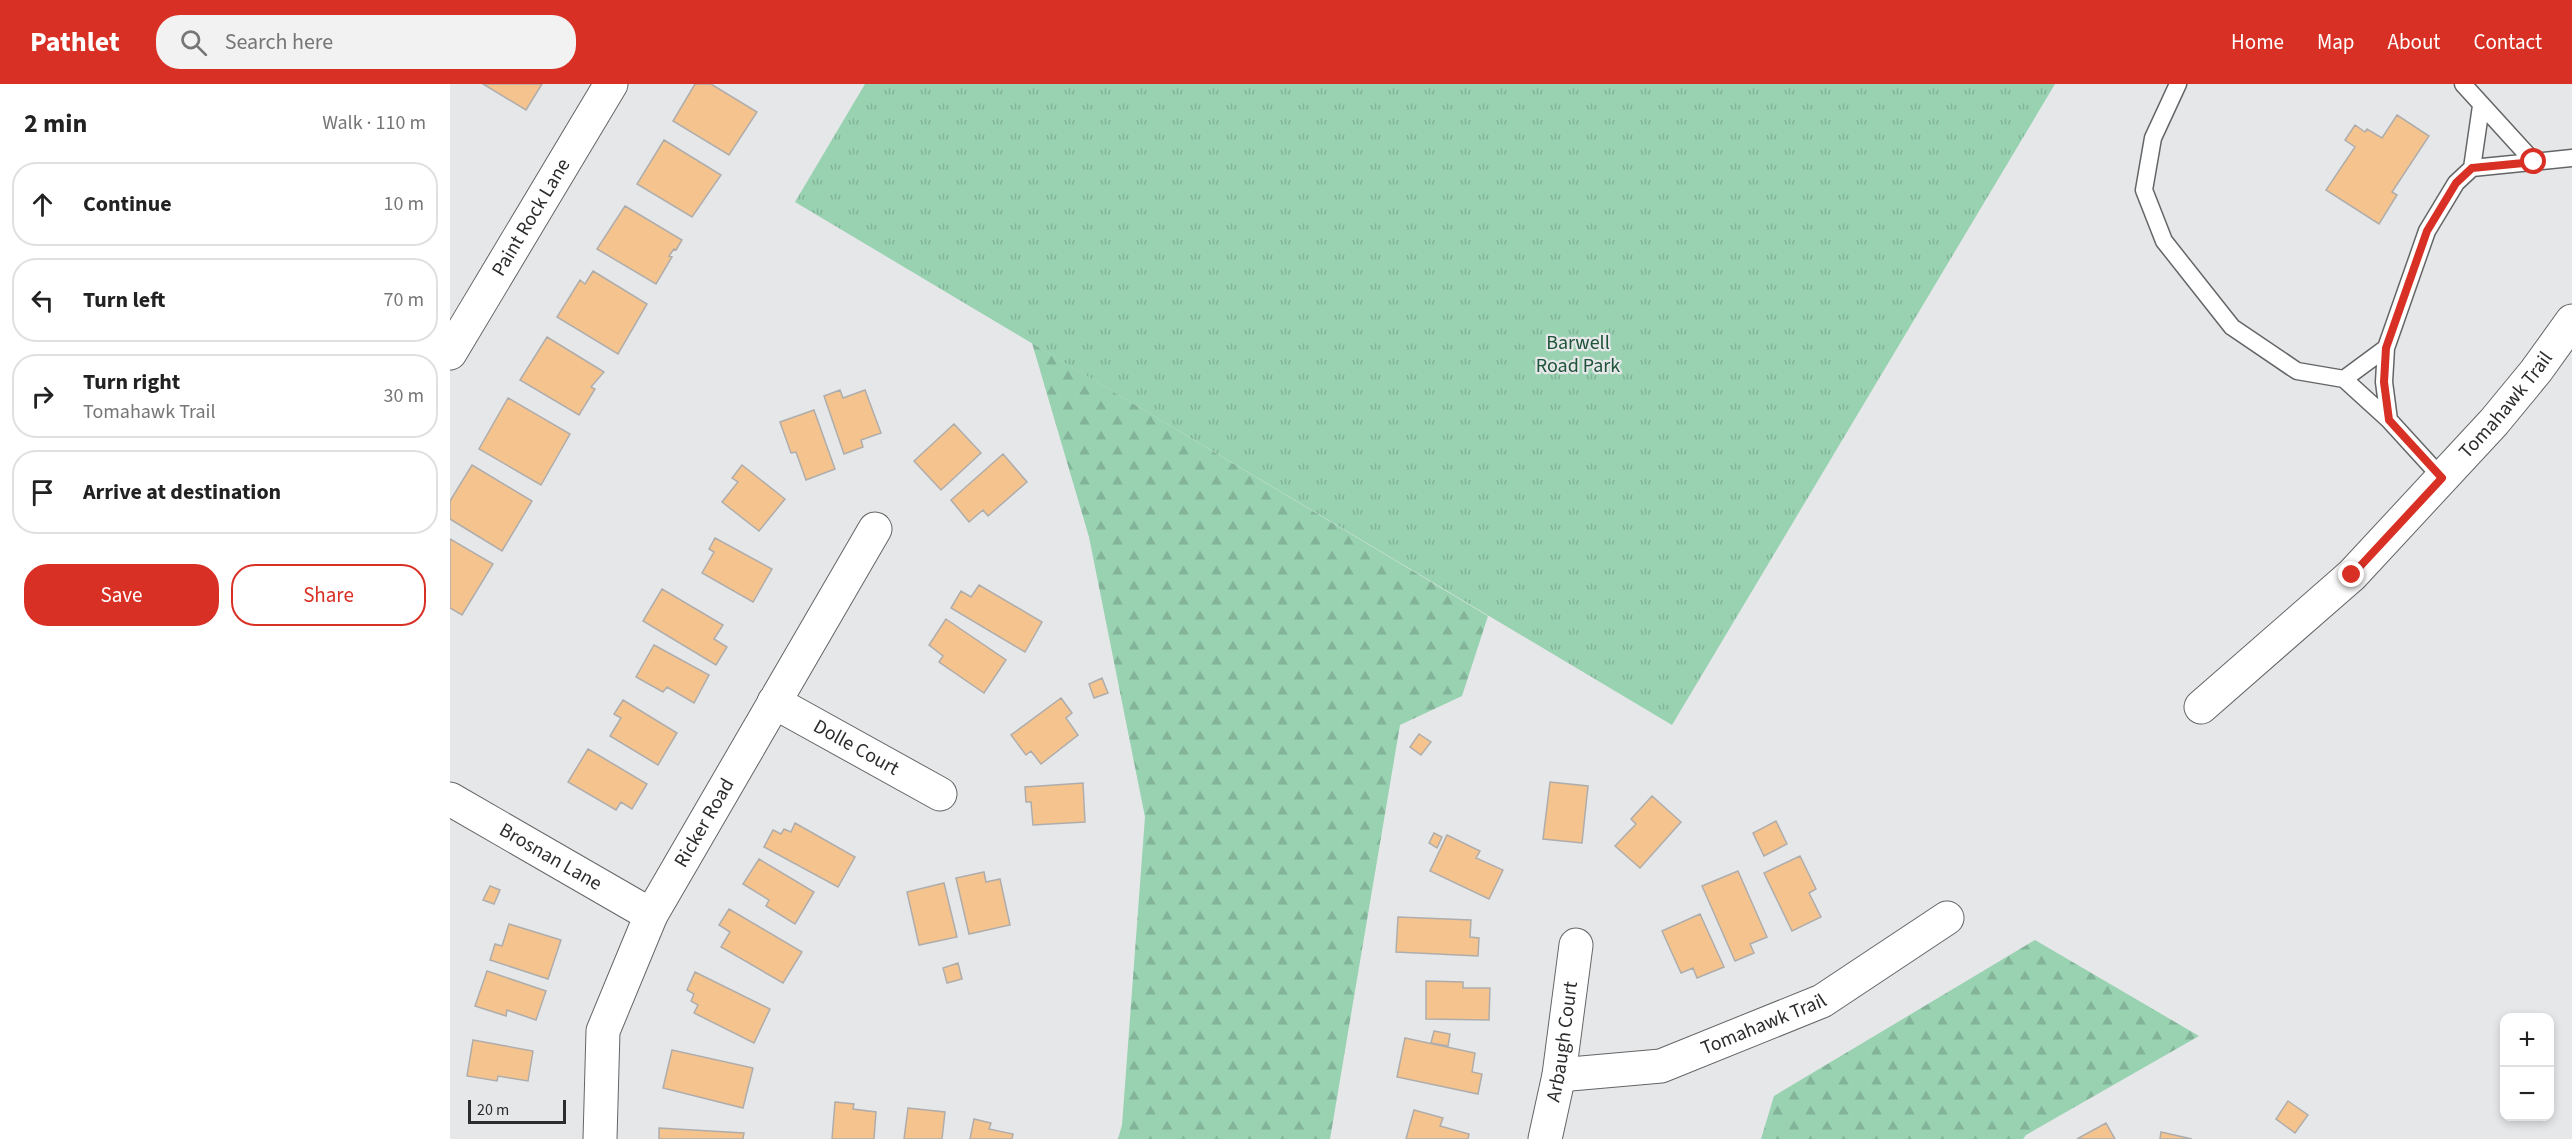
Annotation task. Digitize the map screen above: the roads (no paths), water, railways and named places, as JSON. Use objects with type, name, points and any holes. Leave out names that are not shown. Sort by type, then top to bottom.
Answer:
[{"type":"street","name":"Paint Rock Lane","points":[[450,353],[610,84]]},
{"type":"street","name":"Tomahawk Trail","points":[[2201,707],[2352,575],[2494,422],[2536,371],[2572,321]]},
{"type":"street","name":"Ricker Road","points":[[600,1139],[603,1031],[651,915],[875,529]]},
{"type":"street","name":"Dolle Court","points":[[774,702],[940,794]]},
{"type":"street","name":"Brosnan Lane","points":[[450,799],[651,915]]},
{"type":"street","name":"Tomahawk Trail","points":[[1559,1075],[1661,1066],[1822,1002],[1947,918]]},
{"type":"street","name":"Arbaugh Court","points":[[1545,1139],[1559,1075],[1576,945]]},
{"type":"lane","points":[[2178,84],[2153,138],[2145,190],[2164,241],[2232,327],[2298,371],[2344,380],[2389,420],[2442,478]]},
{"type":"lane","points":[[2463,84],[2534,162]]},
{"type":"lane","points":[[2472,168],[2481,106]]},
{"type":"lane","points":[[2389,420],[2384,382],[2386,348],[2427,231],[2456,183],[2472,168],[2572,158]]},
{"type":"lane","points":[[2344,380],[2386,348]]},
{"type":"park label","name":"Barwell Road Park","points":[[1578,354]]}]
